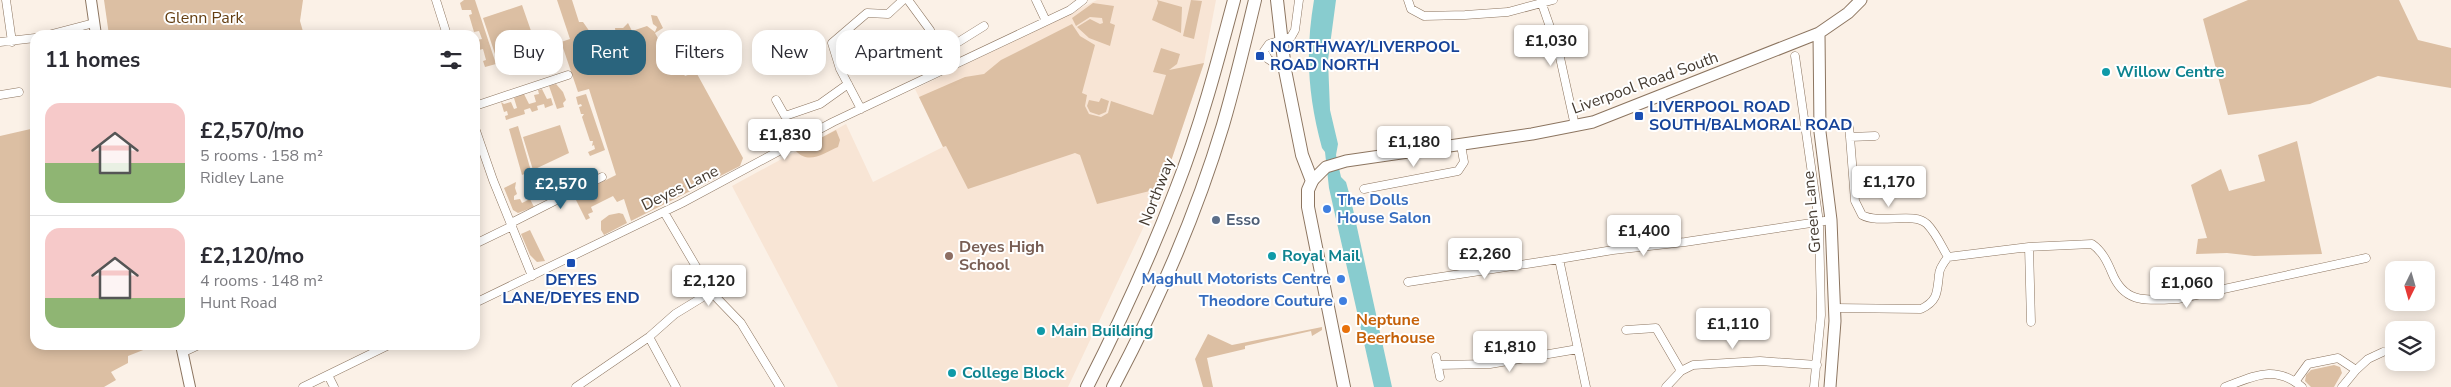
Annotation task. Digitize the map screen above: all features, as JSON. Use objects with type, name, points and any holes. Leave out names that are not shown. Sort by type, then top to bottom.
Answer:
[{"type":"main road","name":"Northway","points":[[1088,387],[1147,262],[1177,188],[1208,95],[1234,0]]},
{"type":"main road","points":[[1113,387],[1168,273],[1207,174],[1223,124],[1255,0]]},
{"type":"main road","points":[[1277,0],[1284,70],[1302,155],[1312,181],[1308,190],[1308,207],[1344,387]]},
{"type":"main road","name":"Liverpool Road South","points":[[1312,181],[1326,167],[1346,161],[1461,145],[1575,126],[1609,117],[1819,33],[1848,13],[1861,0]]},
{"type":"main road","name":"Green Lane","points":[[1819,33],[1820,132],[1831,220],[1834,308],[1830,387]]},
{"type":"street","points":[[6,0],[12,42]]},
{"type":"street","points":[[91,0],[95,30]]},
{"type":"street","points":[[436,0],[445,30]]},
{"type":"street","points":[[860,109],[840,69],[832,43],[867,14],[888,14],[903,0]]},
{"type":"street","points":[[908,0],[930,30],[937,48],[952,46],[984,26]]},
{"type":"street","points":[[1036,0],[1046,20]]},
{"type":"street","name":"Deyes Lane","points":[[480,301],[664,212],[860,109],[1070,10],[1083,0]]},
{"type":"street","points":[[1284,70],[1268,59],[1264,51],[1269,44],[1290,37],[1295,30],[1298,0]]},
{"type":"street","points":[[1408,0],[1411,9],[1424,16],[1508,12],[1553,0]]},
{"type":"street","points":[[1542,4],[1559,53],[1575,126]]},
{"type":"street","points":[[67,30],[94,23]]},
{"type":"street","points":[[0,42],[30,39]]},
{"type":"street","points":[[1795,56],[1819,222],[1821,315],[1814,387]]},
{"type":"street","points":[[480,104],[568,75]]},
{"type":"street","points":[[776,100],[785,116],[820,104],[848,84]]},
{"type":"street","points":[[0,95],[19,92]]},
{"type":"street","points":[[1849,128],[1855,201],[1862,215],[1875,220],[1916,219],[1925,222],[1948,257]]},
{"type":"street","points":[[1850,137],[1875,136]]},
{"type":"street","points":[[1364,189],[1458,171],[1464,162],[1461,145]]},
{"type":"street","points":[[480,152],[532,276]]},
{"type":"street","points":[[480,241],[602,177]]},
{"type":"street","points":[[664,212],[711,292],[741,323],[780,387]]},
{"type":"street","points":[[1408,282],[1613,250],[1685,242],[1831,220]]},
{"type":"street","points":[[1948,257],[2029,247],[2092,244],[2099,249],[2115,281],[2130,297],[2147,300],[2178,299],[2366,258]]},
{"type":"street","points":[[2029,247],[2031,322]]},
{"type":"street","points":[[1834,308],[1912,309],[1930,304],[1939,290],[1940,270],[1948,257]]},
{"type":"street","points":[[1559,259],[1586,387]]},
{"type":"street","points":[[1425,279],[1426,287]]},
{"type":"street","points":[[576,387],[649,337],[675,314],[711,292]]},
{"type":"street","points":[[1626,330],[1656,328],[1681,371]]},
{"type":"street","points":[[649,337],[676,387]]},
{"type":"street","points":[[1438,366],[1490,364],[1578,349]]},
{"type":"street","points":[[182,350],[190,387]]},
{"type":"street","points":[[303,387],[379,350]]},
{"type":"street","points":[[2342,387],[2368,359],[2383,352]]},
{"type":"street","points":[[1436,356],[1440,377]]},
{"type":"street","points":[[2225,387],[2262,374],[2276,372],[2299,384],[2308,364],[2338,358],[2356,370]]},
{"type":"street","points":[[1666,387],[1681,371],[1693,365],[1731,361],[1760,361],[1817,365]]},
{"type":"street","points":[[328,375],[334,387]]},
{"type":"shaded area","name":"Deyes High School","points":[[1097,0],[1216,0],[1204,63],[1162,188],[1068,387],[838,387],[732,186],[846,124],[873,182],[943,147],[915,89],[944,75],[960,75],[960,67]]},
{"type":"green space","name":"Glenn Park","points":[[104,0],[303,0],[300,21],[303,30],[108,30]]},
{"type":"green space","points":[[464,0],[475,0],[495,64],[485,67],[483,61],[486,60],[483,49],[480,50],[480,39],[482,39],[480,30],[473,30],[469,15],[472,14],[471,10],[462,10],[460,3]]},
{"type":"green space","points":[[557,0],[572,0],[579,22],[583,22],[589,30],[573,30],[573,75],[646,75],[646,30],[635,30],[647,26],[655,32],[657,27],[653,24],[651,15],[657,16],[663,28],[656,30],[655,33],[656,75],[698,75],[743,158],[740,166],[631,221],[624,199],[617,202],[613,196],[591,207],[593,212],[588,214],[590,218],[586,220],[574,196],[616,175],[589,89],[578,92],[563,48],[563,41],[570,39]]},
{"type":"green space","points":[[1157,0],[1182,7],[1181,33],[1152,20],[1158,3]]},
{"type":"green space","points":[[1191,0],[1202,1],[1194,39],[1183,36]]},
{"type":"green space","points":[[2248,0],[2399,0],[2418,40],[2451,48],[2451,88],[2378,76],[2310,104],[2228,115],[2203,19]]},
{"type":"green space","points":[[1093,3],[1114,6],[1110,23],[1115,25],[1110,46],[1089,38],[1077,27],[1090,19],[1100,24],[1103,23],[1102,18],[1090,17],[1076,26],[1072,18]]},
{"type":"green space","points":[[522,5],[531,30],[495,30],[495,54],[483,18]]},
{"type":"green space","points":[[628,23],[632,30],[615,30],[615,28],[623,28]]},
{"type":"green space","points":[[1072,24],[1080,36],[1095,45],[1082,93],[1087,95],[1085,106],[1089,114],[1101,117],[1108,113],[1111,101],[1153,115],[1166,75],[1153,72],[1161,48],[1180,54],[1177,64],[1169,70],[1204,63],[1162,188],[1097,204],[1080,155],[1075,153],[968,189],[946,146],[943,147],[919,97],[965,77],[984,74],[1001,60]]},
{"type":"green space","points":[[556,84],[563,92],[566,100],[563,103],[564,107],[557,109],[549,86]]},
{"type":"green space","points":[[542,89],[547,99],[551,98],[553,105],[545,108],[544,104],[537,106],[538,110],[532,112],[530,108],[524,110],[525,114],[506,120],[507,111],[504,112],[501,102],[504,104],[511,102],[514,109],[517,108],[514,98],[524,94],[529,104],[536,102],[534,95],[539,94],[538,90]]},
{"type":"green space","points":[[586,94],[605,150],[590,156],[588,152],[595,149],[594,145],[592,146],[593,141],[590,141],[582,117],[584,114],[581,114],[579,107],[582,106],[581,104],[578,105],[576,97]]},
{"type":"green space","points":[[1101,98],[1109,101],[1106,112],[1099,115],[1090,112],[1087,106],[1089,100],[1099,102]]},
{"type":"green space","points":[[560,125],[569,153],[533,170],[523,137]]},
{"type":"green space","points":[[518,126],[531,171],[522,175],[509,129]]},
{"type":"green space","points":[[30,129],[30,350],[143,350],[128,356],[128,363],[111,372],[116,380],[104,387],[0,387],[0,136]]},
{"type":"green space","points":[[836,130],[840,140],[838,147],[822,155],[811,157],[801,155],[796,151]]},
{"type":"green space","points":[[2297,141],[2322,254],[2254,256],[2227,253],[2196,254],[2198,239],[2207,238],[2191,185],[2221,169],[2229,191],[2265,181],[2258,155]]},
{"type":"green space","points":[[516,182],[517,194],[514,196],[514,200],[520,199],[522,203],[530,199],[534,207],[518,213],[513,210],[504,188]]},
{"type":"green space","points":[[623,214],[627,223],[604,235],[601,230],[601,221],[609,215]]},
{"type":"green space","points":[[530,230],[545,261],[537,262],[530,255],[521,234]]},
{"type":"green space","points":[[1322,327],[1322,330],[1312,336],[1311,331],[1245,346],[1245,349],[1207,358],[1213,387],[1203,387],[1195,359],[1208,334],[1232,345]]},
{"type":"green space","points":[[2334,365],[2340,367],[2342,373],[2334,387],[2311,387],[2305,381],[2306,375],[2311,370]]},
{"type":"water","points":[[1314,0],[1336,0],[1328,60],[1330,110],[1338,144],[1336,155],[1341,177],[1346,182],[1351,200],[1392,387],[1374,387],[1329,188],[1325,152],[1322,148],[1317,129],[1309,74],[1309,38]]},
{"type":"place","name":"NORTHWAY/LIVERPOOL ROAD NORTH","points":[[1260,56]]},
{"type":"place","name":"Willow Centre","points":[[2106,72]]},
{"type":"place","name":"LIVERPOOL ROAD SOUTH/BALMORAL ROAD","points":[[1639,116]]},
{"type":"place","name":"The Dolls House Salon","points":[[1327,209]]},
{"type":"place","name":"Esso","points":[[1216,220]]},
{"type":"place","name":"Deyes High School","points":[[949,256]]},
{"type":"place","name":"Royal Mail","points":[[1272,256]]},
{"type":"place","name":"DEYES LANE/DEYES END","points":[[571,263]]},
{"type":"place","name":"Maghull Motorists Centre","points":[[1341,279]]},
{"type":"place","name":"Theodore Couture","points":[[1343,301]]},
{"type":"place","name":"Neptune Beerhouse","points":[[1346,329]]},
{"type":"place","name":"Main Building","points":[[1041,331]]},
{"type":"place","name":"College Block","points":[[952,373]]}]
